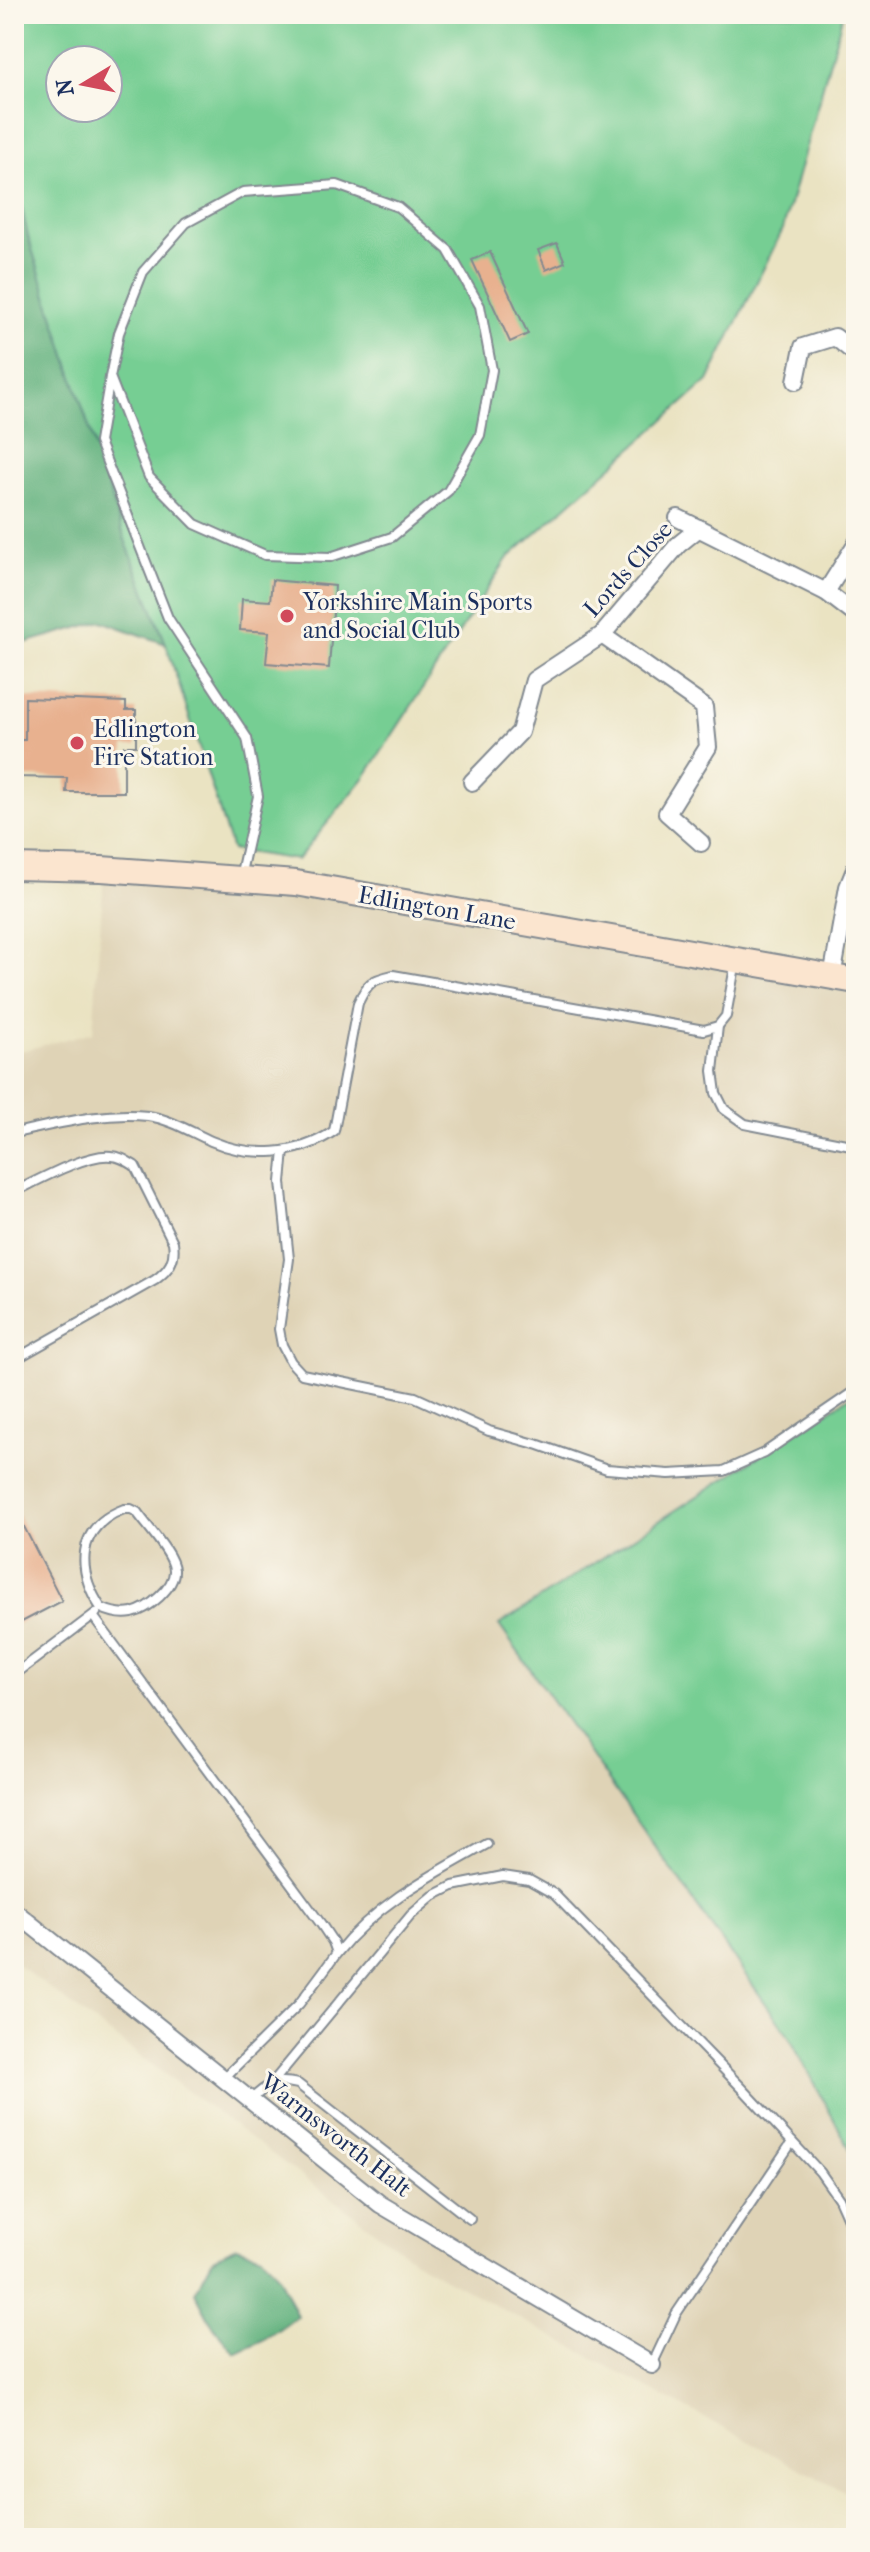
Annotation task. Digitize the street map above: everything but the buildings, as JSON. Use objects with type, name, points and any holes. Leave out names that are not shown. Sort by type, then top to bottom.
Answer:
[{"type":"main road","name":"Edlington Lane","points":[[14,867],[101,869],[296,883],[856,981]]},
{"type":"street","points":[[796,381],[803,347],[835,337],[856,354]]},
{"type":"street","points":[[678,518],[826,592],[856,615]]},
{"type":"street","name":"Lords Close","points":[[472,782],[520,732],[534,680],[602,635],[678,545],[699,528]]},
{"type":"street","points":[[826,592],[856,544]]},
{"type":"street","points":[[602,635],[704,707],[708,747],[667,813],[701,843]]},
{"type":"street","points":[[832,977],[848,887],[856,867]]},
{"type":"street","name":"Warmsworth Halt","points":[[14,1911],[380,2204],[652,2365]]},
{"type":"lane","points":[[110,377],[149,477],[195,524],[265,555],[330,557],[392,537],[448,491],[480,435],[492,370],[480,306],[448,250],[398,207],[337,185],[243,192],[186,223],[143,272],[119,333],[110,377],[99,442],[168,618],[247,738],[258,796],[239,877]]},
{"type":"lane","points":[[736,960],[726,1016],[718,1026],[713,1071],[716,1093],[724,1109],[745,1124],[856,1146]]},
{"type":"lane","points":[[14,1133],[103,1115],[149,1116],[215,1143],[248,1152],[284,1151],[310,1144],[334,1131],[358,1003],[365,988],[373,980],[393,975],[704,1030],[718,1026]]},
{"type":"lane","points":[[284,1151],[281,1182],[289,1259],[279,1329],[282,1345],[302,1374],[415,1397],[489,1431],[607,1469],[669,1474],[724,1471],[764,1453],[856,1390]]},
{"type":"lane","points":[[14,1192],[96,1157],[110,1155],[123,1159],[135,1166],[173,1242],[175,1252],[172,1263],[155,1280],[14,1360]]},
{"type":"lane","points":[[131,1509],[137,1512],[171,1560],[172,1579],[162,1594],[133,1613],[101,1608],[85,1575],[85,1547],[106,1519],[116,1512],[131,1509]]},
{"type":"lane","points":[[14,1675],[101,1608]]},
{"type":"lane","points":[[93,1616],[321,1924],[337,1953]]},
{"type":"lane","points":[[223,2079],[299,2004],[352,1935],[404,1890],[487,1844]]},
{"type":"lane","points":[[250,2100],[273,2082],[411,1915],[433,1896],[453,1886],[503,1876],[529,1880],[554,1894],[820,2172],[839,2199],[856,2237]]},
{"type":"lane","points":[[273,2082],[283,2080],[298,2084],[470,2219]]},
{"type":"lane","points":[[652,2365],[676,2314],[792,2142]]},
{"type":"shaded area","points":[[101,869],[216,876],[856,981],[856,1393],[788,2035],[856,2160],[856,2498],[421,2265],[14,1962],[14,1053],[93,1032],[103,887]]},
{"type":"green space","points":[[14,14],[843,14],[783,229],[708,381],[507,559],[365,777],[297,860],[232,850],[166,644],[125,540],[28,237],[14,172]]},
{"type":"green space","points":[[14,172],[28,237],[125,540],[166,644],[102,621],[14,646]]},
{"type":"green space","points":[[856,1393],[856,2160],[788,2035],[499,1625]]},
{"type":"green space","points":[[236,2247],[262,2255],[280,2278],[297,2316],[265,2339],[235,2353],[214,2328],[195,2292],[213,2259]]},
{"type":"place","name":"Yorkshire Main Sports and Social Club","points":[[287,616]]},
{"type":"place","name":"Edlington Fire Station","points":[[77,743]]}]
